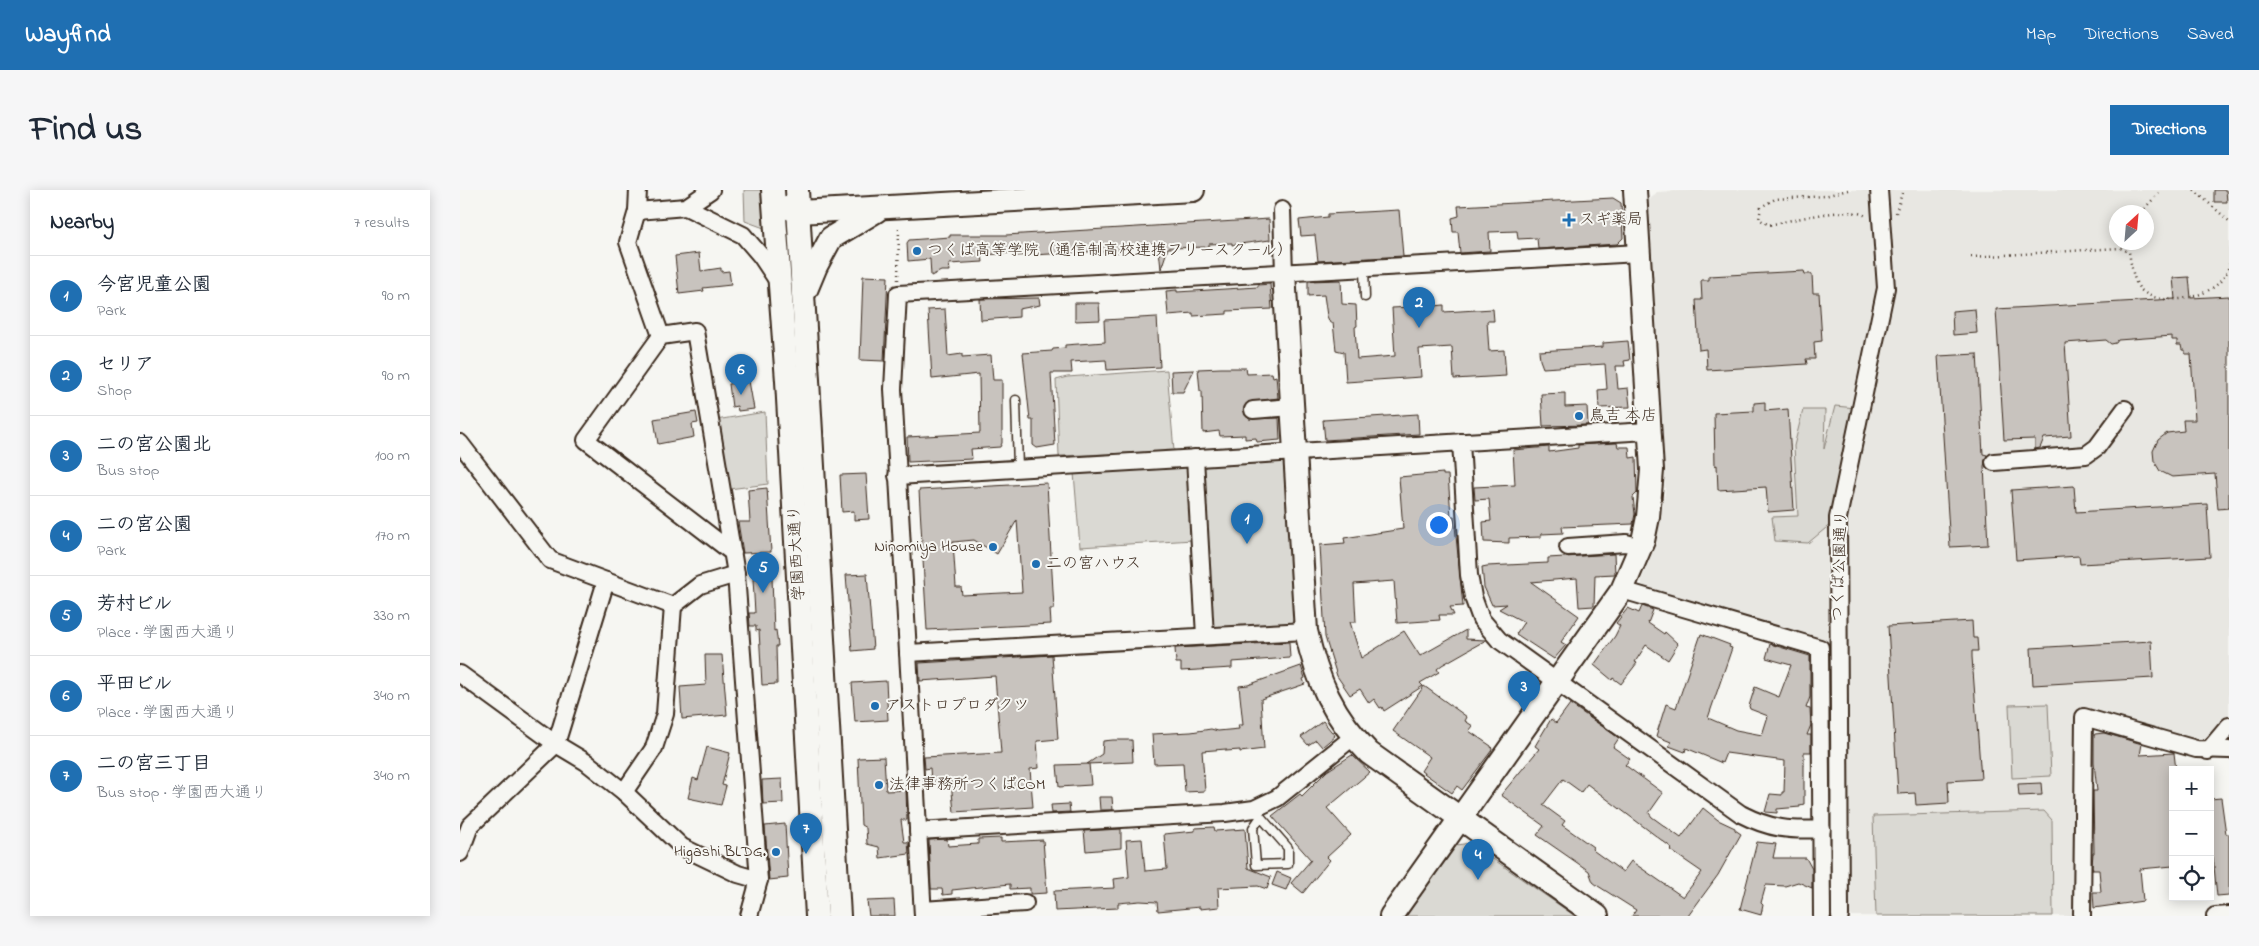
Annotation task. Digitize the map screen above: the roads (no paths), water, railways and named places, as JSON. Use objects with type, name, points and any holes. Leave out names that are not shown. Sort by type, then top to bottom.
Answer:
[{"type":"main road","points":[[773,196],[796,190]]},
{"type":"main road","name":"学園西大通り","points":[[796,190],[799,212],[839,916]]},
{"type":"main road","points":[[773,196],[799,212],[1194,190]]},
{"type":"main road","points":[[1392,916],[1622,590],[1641,547],[1648,517],[1652,470],[1648,431],[1635,190]]},
{"type":"main road","name":"学園西大通り","points":[[773,196],[787,380],[818,916]]},
{"type":"main road","points":[[803,295],[831,238],[852,223],[883,208]]},
{"type":"main road","points":[[1284,273],[1306,631],[1320,683],[1353,737],[1388,769],[1597,916]]},
{"type":"street","points":[[638,190],[636,212],[628,242],[661,336]]},
{"type":"street","points":[[636,212],[686,207],[711,190]]},
{"type":"street","name":"つくば公園通り","points":[[1840,916],[1838,518],[1886,288],[1879,191]]},
{"type":"street","points":[[686,207],[743,235],[761,256],[780,285]]},
{"type":"street","points":[[1282,210],[1284,273]]},
{"type":"street","points":[[1025,904],[923,913],[893,389],[898,294],[1639,253]]},
{"type":"street","points":[[733,553],[586,440],[661,336],[695,331],[733,553],[759,880],[749,916]]},
{"type":"street","points":[[1253,410],[1292,407]]},
{"type":"street","points":[[1994,462],[2086,456],[2097,447],[2125,408]]},
{"type":"street","points":[[897,476],[1648,431]]},
{"type":"street","points":[[1461,442],[1469,575],[1481,619],[1499,640],[1741,814],[1770,827],[1799,830],[1822,829]]},
{"type":"street","points":[[461,447],[550,560],[673,606]]},
{"type":"street","points":[[1195,458],[1205,636]]},
{"type":"street","points":[[1568,546],[1626,543],[1641,547]]},
{"type":"street","points":[[624,792],[654,748],[665,714],[673,606],[700,585],[736,574]]},
{"type":"street","points":[[460,853],[470,826],[556,744],[606,581]]},
{"type":"street","points":[[1622,590],[1820,648],[1822,916]]},
{"type":"street","points":[[908,653],[1306,631]]},
{"type":"street","points":[[460,674],[556,744],[586,762],[624,792],[682,847],[738,874],[759,880]]},
{"type":"street","points":[[2082,916],[2084,717],[2196,750],[2229,750]]},
{"type":"street","points":[[2208,751],[2229,726]]},
{"type":"street","points":[[918,831],[1195,815],[1257,814],[1353,737]]},
{"type":"street","points":[[2215,916],[2229,915]]},
{"type":"lane","points":[[1364,268],[1366,297]]},
{"type":"lane","points":[[1016,400],[1018,468]]},
{"type":"lane","points":[[1257,814],[1288,848],[1288,864],[1256,865],[1253,828],[1257,814]]},
{"type":"place","name":"スギ薬局","points":[[1569,220]]},
{"type":"place","name":"つくば高等学院（通信制高校連携フリースクール）","points":[[917,251]]},
{"type":"place","name":"セリア","points":[[1419,328]]},
{"type":"place","name":"平田ビル","points":[[741,395]]},
{"type":"place","name":"鳥吉 本店","points":[[1579,416]]},
{"type":"place","name":"今宮児童公園","points":[[1247,544]]},
{"type":"place","name":"Ninomiya House","points":[[993,547]]},
{"type":"place","name":"二の宮ハウス","points":[[1036,564]]},
{"type":"place","name":"芳村ビル","points":[[763,593]]},
{"type":"place","name":"アストロプロダクツ","points":[[875,706]]},
{"type":"place","name":"二の宮公園北","points":[[1524,712]]},
{"type":"place","name":"法律事務所つくばCOM","points":[[879,785]]},
{"type":"place","name":"Higashi BLDG.","points":[[776,852]]},
{"type":"place","name":"二の宮三丁目","points":[[806,854]]},
{"type":"place","name":"二の宮公園","points":[[1478,880]]}]
